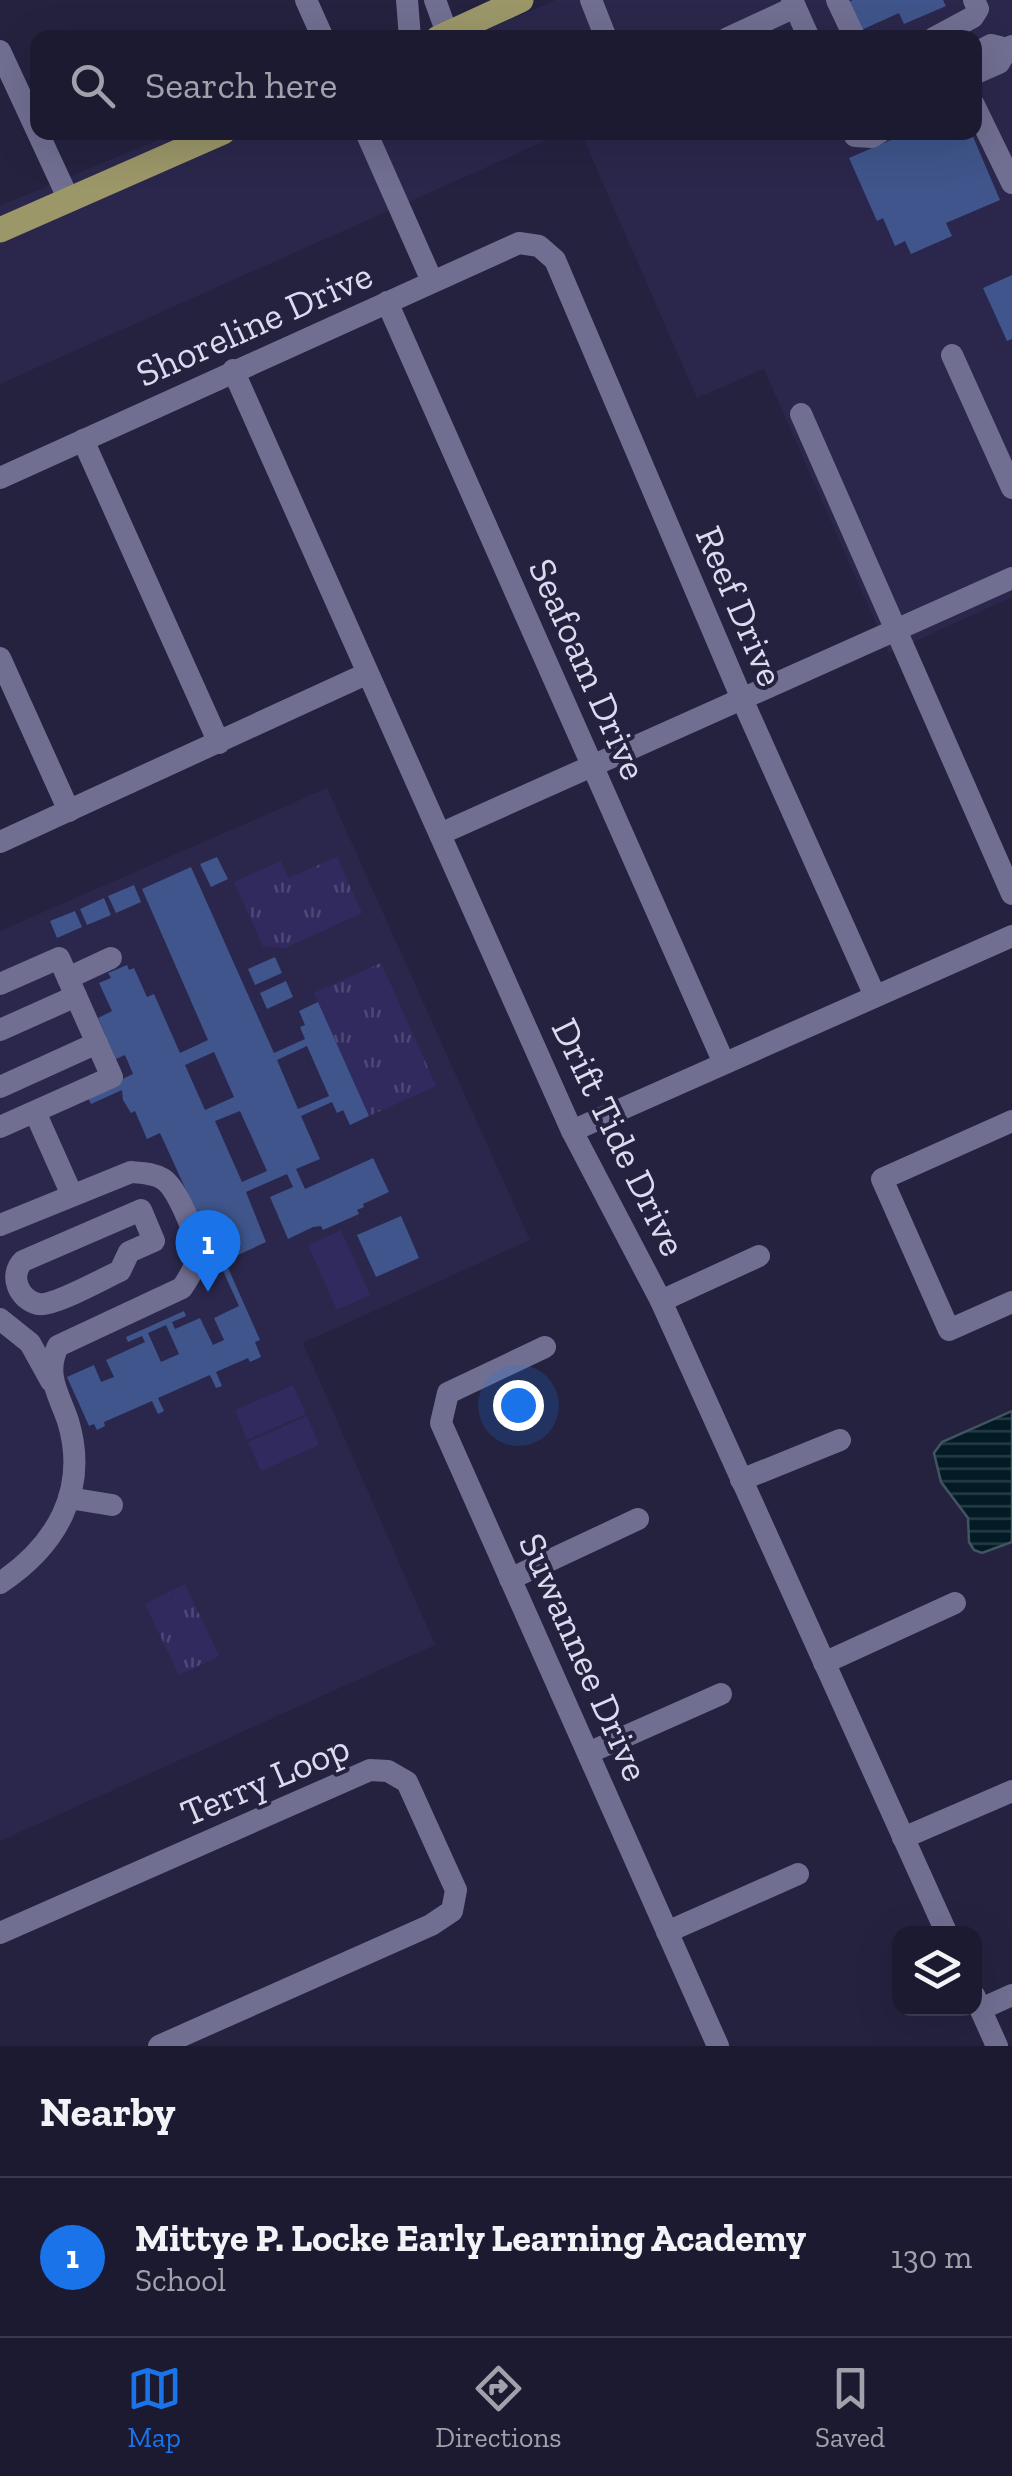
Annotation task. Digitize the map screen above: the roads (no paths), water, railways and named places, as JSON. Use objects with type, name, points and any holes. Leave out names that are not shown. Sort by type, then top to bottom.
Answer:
[{"type":"main road","points":[[453,30],[521,0]]},
{"type":"main road","points":[[0,230],[205,140]]},
{"type":"street","points":[[306,0],[320,30]]},
{"type":"street","points":[[407,0],[409,30]]},
{"type":"street","points":[[435,0],[441,30]]},
{"type":"street","points":[[591,0],[603,30]]},
{"type":"street","points":[[837,0],[850,30]]},
{"type":"street","points":[[945,30],[973,17],[978,9],[974,0]]},
{"type":"street","points":[[744,30],[794,4],[805,30]]},
{"type":"street","points":[[982,50],[992,46],[1009,47],[999,63],[982,70]]},
{"type":"street","points":[[0,51],[30,117]]},
{"type":"street","points":[[982,121],[1012,183]]},
{"type":"street","points":[[41,140],[68,200]]},
{"type":"street","points":[[370,140],[432,281]]},
{"type":"street","name":"Shoreline Drive","points":[[0,478],[518,243],[539,246]]},
{"type":"street","name":"Reef Drive","points":[[539,246],[554,260],[742,699],[875,996]]},
{"type":"street","name":"Seafoam Drive","points":[[388,302],[724,1063]]},
{"type":"street","points":[[952,354],[1012,488]]},
{"type":"street","name":"Drift Tide Drive","points":[[233,370],[572,1131],[660,1301],[942,1926]]},
{"type":"street","points":[[801,414],[1012,894]]},
{"type":"street","points":[[83,440],[219,743]]},
{"type":"street","points":[[440,834],[1012,578]]},
{"type":"street","points":[[0,658],[69,811]]},
{"type":"street","points":[[0,842],[366,674]]},
{"type":"street","points":[[572,1131],[1012,936]]},
{"type":"street","points":[[0,984],[59,958],[112,1077],[0,1127]]},
{"type":"street","points":[[0,1030],[72,987],[111,958]]},
{"type":"street","points":[[0,1087],[98,1043]]},
{"type":"street","points":[[35,1112],[72,1195]]},
{"type":"street","points":[[1012,1121],[882,1179],[949,1330],[1012,1302]]},
{"type":"street","points":[[0,1226],[131,1172],[165,1180],[188,1222],[197,1253],[193,1271],[182,1288],[58,1346],[51,1370],[53,1384]]},
{"type":"street","points":[[140,1210],[154,1242],[129,1252],[120,1271],[77,1290],[40,1304],[19,1288],[15,1278],[18,1265],[140,1210]]},
{"type":"street","points":[[34,1212],[50,1249]]},
{"type":"street","points":[[660,1301],[760,1256]]},
{"type":"street","points":[[77,1290],[94,1328]]},
{"type":"street","points":[[0,1319],[30,1343],[53,1384],[68,1423],[74,1456],[69,1498],[52,1537],[24,1567],[0,1583]]},
{"type":"street","name":"Suwannee Drive","points":[[545,1348],[448,1393],[441,1422],[718,2046]]},
{"type":"street","points":[[742,1480],[840,1440]]},
{"type":"street","points":[[69,1498],[112,1505]]},
{"type":"street","points":[[510,1579],[638,1519]]},
{"type":"street","points":[[824,1663],[955,1603]]},
{"type":"street","points":[[588,1753],[721,1694]]},
{"type":"street","name":"Terry Loop","points":[[0,1933],[370,1770],[388,1771],[407,1782],[456,1890],[452,1911],[431,1925],[159,2046]]},
{"type":"street","points":[[903,1838],[1012,1792]]},
{"type":"street","points":[[667,1932],[798,1874]]},
{"type":"street","points":[[982,2001],[1012,1995]]},
{"type":"street","points":[[982,2011],[998,2046]]},
{"type":"water","points":[[1012,1411],[1012,1542],[982,1553],[969,1542],[968,1518],[941,1482],[934,1453],[942,1442]]},
{"type":"place","name":"Mittye P. Locke Early Learning Academy","points":[[208,1292]]}]
